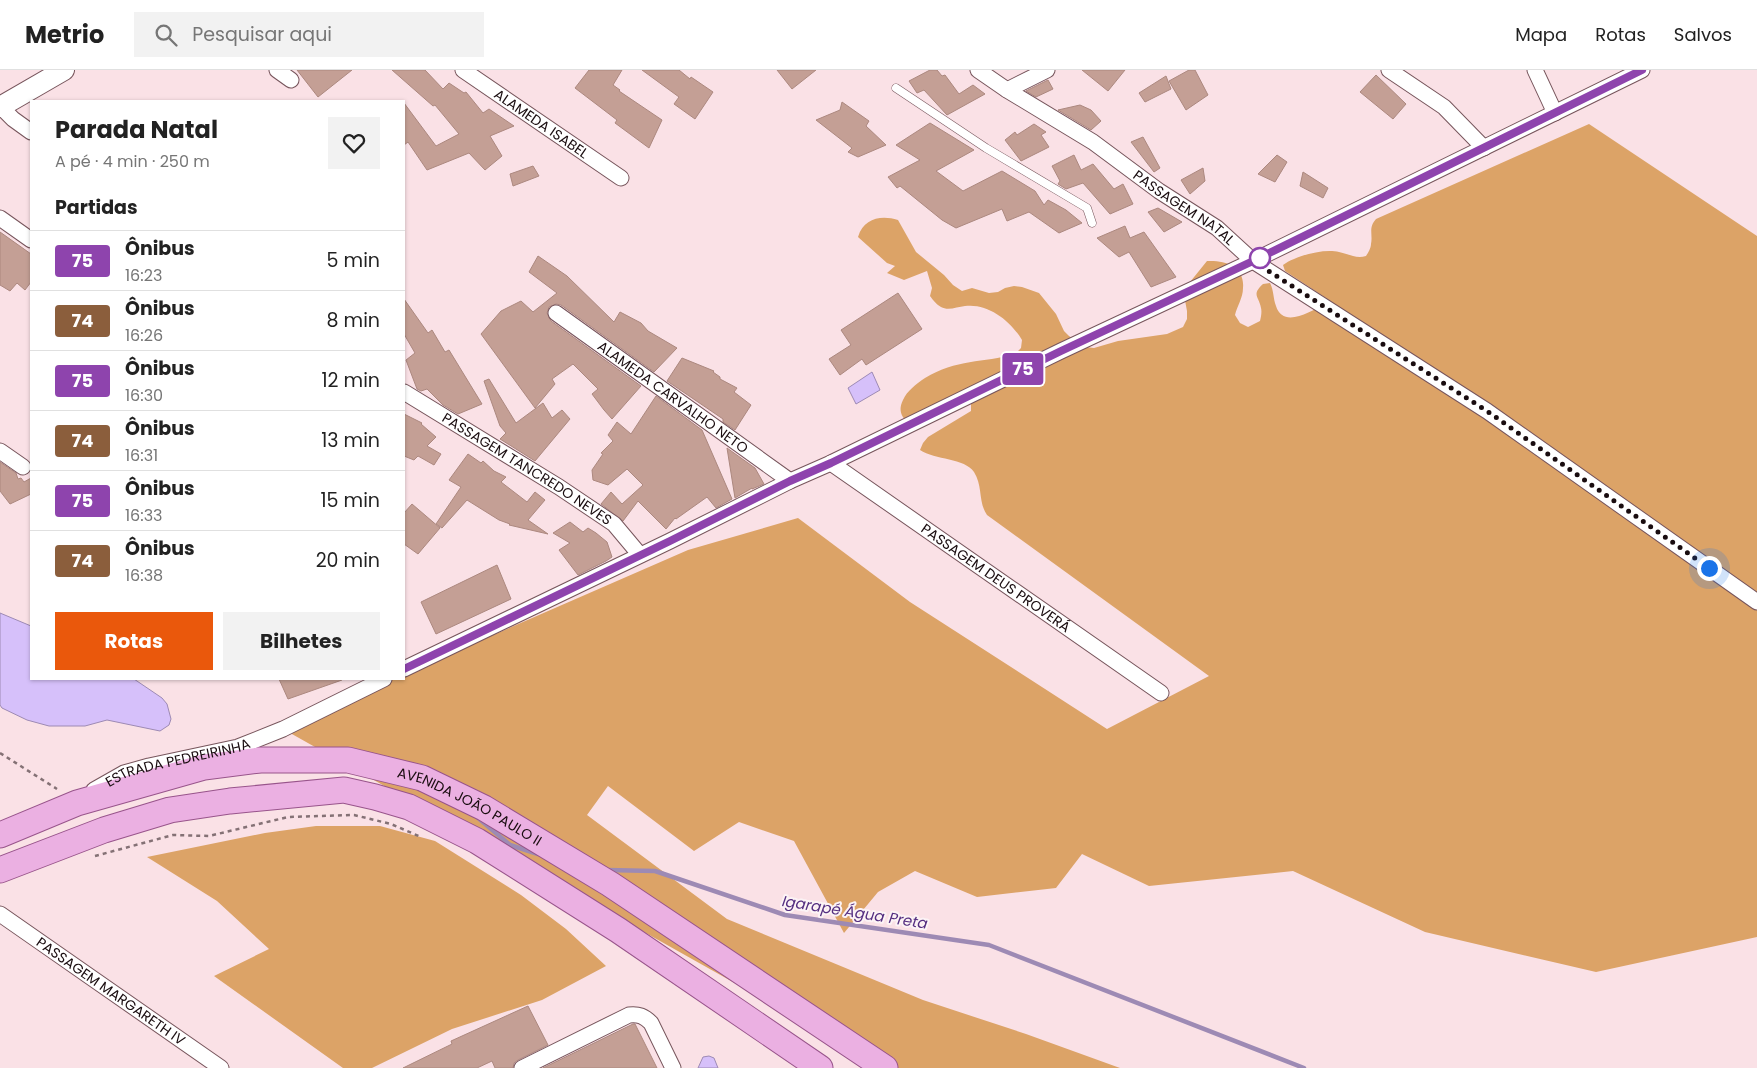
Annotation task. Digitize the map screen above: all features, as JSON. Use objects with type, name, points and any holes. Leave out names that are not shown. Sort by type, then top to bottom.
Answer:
[{"type":"main road","name":"AVENIDA JOÃO PAULO II","points":[[0,834],[77,803],[204,767],[260,760],[348,760],[422,778],[484,808],[610,884],[885,1068]]},
{"type":"main road","name":"AVENIDA JOÃO PAULO II","points":[[0,870],[104,830],[170,810],[230,801],[344,790],[409,807],[477,841],[618,930],[820,1068]]},
{"type":"street","points":[[30,131],[0,107],[64,70]]},
{"type":"street","points":[[277,70],[291,80]]},
{"type":"street","name":"ALAMEDA ISABEL","points":[[463,70],[621,178]]},
{"type":"street","name":"PASSAGEM NATAL","points":[[978,70],[1007,90],[1093,142],[1159,191],[1217,228],[1253,261],[1487,411],[1757,602]]},
{"type":"street","points":[[1007,90],[1047,70]]},
{"type":"street","points":[[1389,70],[1444,107],[1484,148]]},
{"type":"street","points":[[1535,70],[1555,113]]},
{"type":"street","points":[[405,669],[790,481],[1253,261],[1642,70]]},
{"type":"street","points":[[0,218],[30,239]]},
{"type":"street","name":"ALAMEDA CARVALHO NETO","points":[[556,313],[790,481]]},
{"type":"street","name":"PASSAGEM TANCREDO NEVES","points":[[405,393],[559,487],[614,524],[640,555]]},
{"type":"street","points":[[0,451],[24,467]]},
{"type":"street","name":"PASSAGEM DEUS PROVERÁ","points":[[831,463],[1161,693]]},
{"type":"street","name":"ESTRADA PEDREIRINHA","points":[[77,803],[95,789],[124,773],[238,747],[283,729],[382,680]]},
{"type":"street","name":"PASSAGEM MARGARETH IV","points":[[0,914],[221,1068]]},
{"type":"street","points":[[522,1068],[629,1015],[640,1015],[651,1023],[673,1068]]},
{"type":"lane","points":[[896,88],[986,148],[1087,208],[1092,224]]},
{"type":"path","points":[[0,752],[77,803]]},
{"type":"path","points":[[88,858],[173,835],[208,836],[288,817],[354,816],[391,824],[425,839]]},
{"type":"shaded area","points":[[1589,124],[1757,236],[1757,937],[1596,972],[1425,932],[1293,871],[1149,886],[1082,854],[1056,888],[977,897],[915,871],[878,892],[844,933],[794,841],[739,822],[694,851],[608,786],[587,815],[727,919],[923,1000],[1120,1068],[886,1068],[283,729],[291,723],[391,680],[405,680],[405,674],[688,550],[798,518],[910,602],[1107,729],[1209,676],[987,515],[982,505],[977,477],[970,467],[920,450],[928,437],[971,411],[971,404],[963,401],[909,424],[902,416],[901,404],[909,391],[936,372],[959,364],[1015,354],[1021,348],[1022,340],[1012,326],[990,310],[974,306],[950,309],[940,306],[930,296],[932,288],[927,271],[904,280],[887,273],[895,266],[887,263],[858,237],[861,231],[869,222],[879,218],[898,220],[916,252],[962,291],[972,288],[989,293],[1014,286],[1039,293],[1056,314],[1064,331],[1069,336],[1085,347],[1094,348],[1118,341],[1167,334],[1183,327],[1187,319],[1184,295],[1186,287],[1207,261],[1227,263],[1241,274],[1243,292],[1235,315],[1240,323],[1248,327],[1260,321],[1261,310],[1257,291],[1263,284],[1270,283],[1276,306],[1280,313],[1291,317],[1305,314],[1324,305],[1326,298],[1285,271],[1283,265],[1310,254],[1326,251],[1339,252],[1356,257],[1366,256],[1371,246],[1371,228],[1376,219]]},
{"type":"shaded area","points":[[872,372],[880,390],[856,404],[848,388]]},
{"type":"shaded area","points":[[0,613],[30,626],[30,680],[135,680],[162,698],[167,704],[171,719],[169,725],[160,731],[107,720],[85,726],[49,726],[27,720],[2,708],[0,705]]},
{"type":"shaded area","points":[[316,826],[380,826],[435,841],[521,895],[566,929],[606,966],[542,1000],[452,1029],[372,1068],[343,1068],[214,976],[269,949],[217,901],[147,857],[265,833]]},
{"type":"shaded area","points":[[709,1056],[714,1058],[718,1068],[698,1068],[703,1057]]},
{"type":"building","points":[[297,70],[352,70],[318,97]]},
{"type":"building","points":[[392,70],[425,70],[443,89],[449,83],[464,93],[466,92],[483,113],[489,109],[514,126],[490,136],[502,156],[485,170],[469,153],[427,170],[408,142],[405,144],[405,104],[436,146],[459,134],[435,105],[433,106]]},
{"type":"building","points":[[589,70],[622,70],[613,85],[662,120],[649,148],[615,123],[617,120],[575,88]]},
{"type":"building","points":[[642,70],[679,70],[690,79],[691,77],[713,92],[695,119],[674,104],[679,97]]},
{"type":"building","points":[[777,70],[816,70],[792,89]]},
{"type":"building","points":[[930,70],[937,70],[942,76],[945,75],[959,94],[973,85],[985,94],[947,115],[924,90],[917,93],[909,81]]},
{"type":"building","points":[[1082,70],[1125,70],[1108,91]]},
{"type":"building","points":[[1189,70],[1195,70],[1208,95],[1186,110],[1169,81]]},
{"type":"building","points":[[1376,75],[1406,104],[1393,119],[1360,92]]},
{"type":"building","points":[[1166,76],[1171,89],[1145,102],[1139,93]]},
{"type":"building","points":[[1048,80],[1053,89],[1036,97],[1026,91]]},
{"type":"building","points":[[842,102],[869,121],[866,126],[886,145],[858,157],[848,152],[852,148],[816,120],[840,110]]},
{"type":"building","points":[[1080,105],[1091,110],[1101,121],[1091,130],[1058,110]]},
{"type":"building","points":[[930,123],[974,150],[936,171],[963,191],[1002,171],[1035,191],[1044,205],[1048,200],[1066,210],[1082,223],[1059,233],[1029,212],[1007,221],[1002,209],[956,228],[942,220],[900,186],[897,188],[888,177],[920,160],[896,145]]},
{"type":"building","points":[[1034,124],[1046,132],[1041,135],[1049,147],[1021,161],[1005,140],[1015,132],[1017,135]]},
{"type":"building","points":[[1143,137],[1160,168],[1154,172],[1131,142]]},
{"type":"building","points":[[1074,155],[1081,170],[1093,164],[1114,189],[1123,184],[1133,204],[1110,214],[1083,183],[1066,189],[1058,184],[1060,181],[1052,166]]},
{"type":"building","points":[[1277,155],[1287,162],[1275,182],[1258,174]]},
{"type":"building","points":[[533,166],[539,176],[513,186],[510,174]]},
{"type":"building","points":[[1203,168],[1205,181],[1190,194],[1181,180]]},
{"type":"building","points":[[1303,172],[1328,188],[1323,198],[1300,186]]},
{"type":"building","points":[[1158,208],[1182,222],[1164,232],[1148,212]]},
{"type":"building","points":[[1125,226],[1130,238],[1144,232],[1176,277],[1151,287],[1129,252],[1119,257],[1097,238]]},
{"type":"building","points":[[0,232],[30,253],[30,283],[25,290],[17,283],[10,291],[0,285]]},
{"type":"building","points":[[538,256],[567,276],[614,322],[620,312],[641,323],[648,331],[677,348],[654,372],[561,305],[556,304],[549,307],[547,313],[551,321],[641,386],[612,419],[592,394],[598,389],[573,364],[552,379],[555,384],[535,408],[481,334],[501,311],[521,301],[533,312],[557,293],[529,272]]},
{"type":"building","points":[[898,293],[922,329],[866,365],[862,359],[840,375],[829,359],[851,345],[841,330]]},
{"type":"building","points":[[405,300],[428,333],[432,330],[445,352],[449,350],[482,404],[458,414],[443,405],[427,389],[421,391],[417,389],[406,360],[415,353],[405,336]]},
{"type":"building","points":[[682,358],[714,371],[720,379],[737,388],[734,392],[751,405],[735,430],[723,422],[723,419],[667,381]]},
{"type":"building","points":[[489,379],[516,423],[543,403],[552,418],[562,410],[570,419],[535,461],[500,439],[506,433],[500,426],[484,381]]},
{"type":"building","points":[[656,396],[702,430],[732,499],[716,508],[707,497],[675,518],[666,529],[638,501],[623,521],[601,504],[611,492],[622,504],[643,485],[627,469],[608,485],[593,480],[592,470],[603,454],[601,453],[613,441],[608,435],[617,422],[631,434]]},
{"type":"building","points":[[405,414],[422,423],[436,437],[427,446],[441,454],[434,465],[418,456],[414,460],[405,456]]},
{"type":"building","points":[[727,448],[755,468],[764,484],[752,488],[735,498]]},
{"type":"building","points":[[468,454],[481,463],[483,461],[494,471],[506,477],[501,482],[527,502],[535,492],[545,500],[528,520],[548,534],[509,525],[467,500],[442,528],[436,524],[461,487],[449,480]]},
{"type":"building","points":[[0,462],[16,473],[18,479],[21,478],[24,482],[30,479],[30,494],[10,504],[0,491]]},
{"type":"building","points":[[412,504],[440,528],[418,554],[405,545],[405,512]]},
{"type":"building","points":[[570,522],[583,532],[588,528],[607,542],[612,557],[578,575],[559,550],[570,543],[553,533]]},
{"type":"building","points":[[497,565],[511,599],[436,634],[421,602]]},
{"type":"building","points":[[279,680],[342,680],[288,699]]},
{"type":"building","points":[[528,1006],[548,1045],[518,1060],[514,1063],[513,1068],[495,1068],[492,1061],[477,1068],[403,1068],[452,1044],[451,1041]]},
{"type":"building","points":[[635,1024],[657,1068],[543,1068]]},
{"type":"waterway","name":"Igarapé Água Preta","points":[[477,817],[510,845],[538,854]]},
{"type":"waterway","name":"Igarapé Água Preta","points":[[606,870],[655,871],[785,915],[989,945],[1304,1068]]},
{"type":"bus line","name":"75","points":[[405,669],[790,481],[831,463],[1161,303],[1253,261],[1642,70]]},
{"type":"route","points":[[1260,258],[1253,261],[1487,411],[1709,568]]}]
